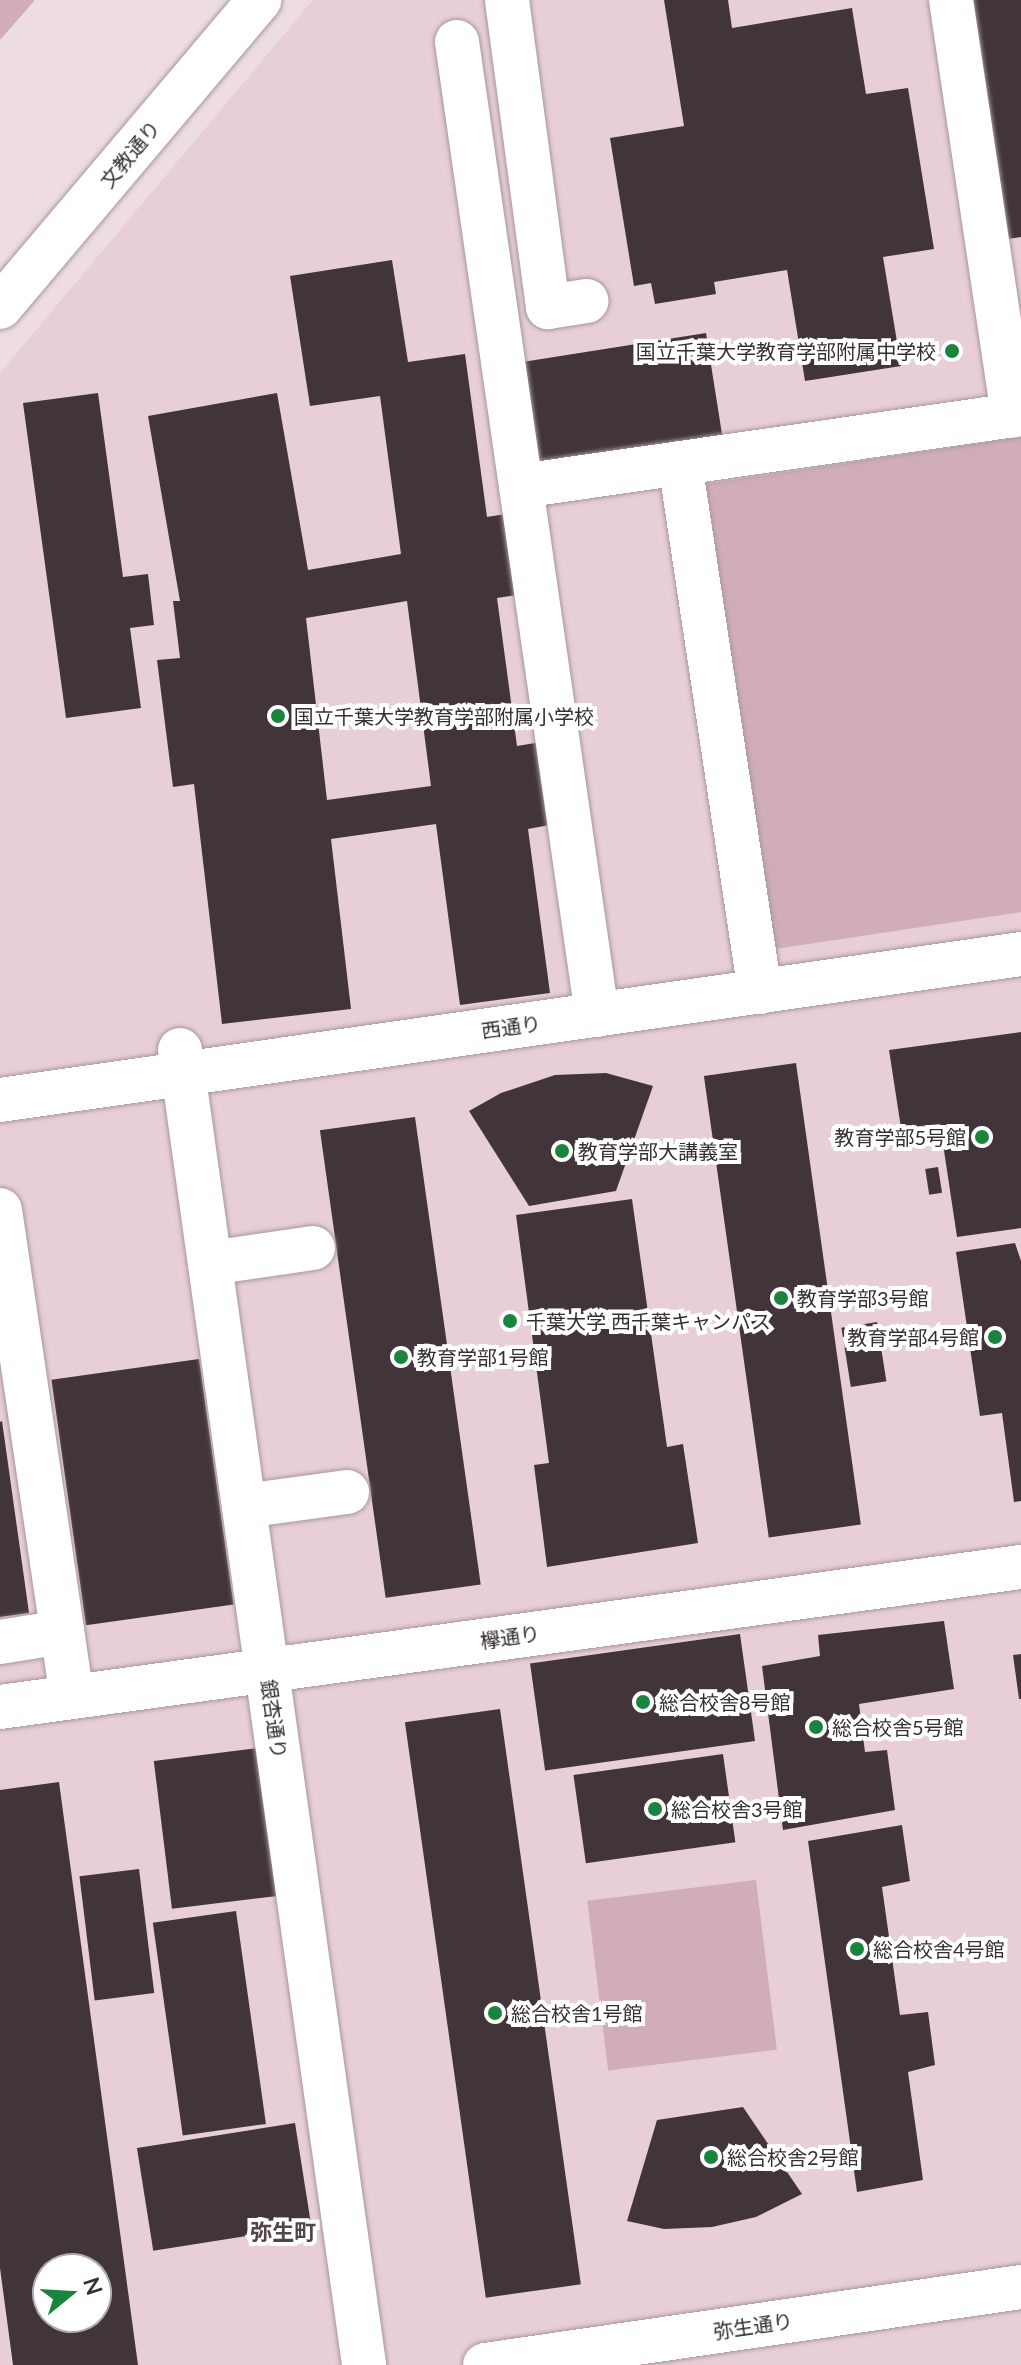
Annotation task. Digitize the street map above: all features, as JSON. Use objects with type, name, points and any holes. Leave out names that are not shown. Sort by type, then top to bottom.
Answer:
[{"type":"street","name":"文教通り","points":[[0,307],[259,0]]},
{"type":"street","points":[[507,0],[548,307],[587,301]]},
{"type":"street","points":[[521,486],[1017,415],[951,0]]},
{"type":"street","points":[[457,42],[597,1015]]},
{"type":"street","points":[[466,102],[519,95]]},
{"type":"street","points":[[680,463],[760,992]]},
{"type":"street","name":"西通り","points":[[0,1100],[182,1062],[597,1015],[1021,954]]},
{"type":"street","name":"銀杏通り","points":[[182,1062],[364,2365]]},
{"type":"street","points":[[2,1232],[72,1697]]},
{"type":"street","points":[[210,1263],[313,1248]]},
{"type":"street","points":[[244,1506],[347,1492]]},
{"type":"street","name":"欅通り","points":[[0,1707],[1021,1567]]},
{"type":"street","points":[[0,1642],[62,1632]]},
{"type":"street","name":"弥生通り","points":[[485,2365],[1021,2287]]},
{"type":"shaded area","points":[[0,0],[35,0],[0,40]]},
{"type":"shaded area","name":"千葉大学 西千葉キャンパス","points":[[313,0],[1021,0],[1021,2365],[0,2365],[0,373]]},
{"type":"shaded area","points":[[1021,437],[1021,912],[775,949],[706,484]]},
{"type":"shaded area","points":[[756,1880],[777,2050],[608,2070],[587,1901]]},
{"type":"building","points":[[664,0],[728,0],[732,28],[852,8],[866,94],[908,88],[934,249],[883,257],[901,366],[805,381],[787,270],[714,282],[716,294],[655,304],[651,283],[634,286],[610,138],[684,126]]},
{"type":"building","points":[[969,0],[1021,0],[1021,237],[999,240]]},
{"type":"building","points":[[392,260],[408,362],[465,354],[487,517],[512,513],[524,594],[497,598],[517,746],[541,742],[555,824],[528,829],[550,993],[460,1005],[436,824],[331,839],[351,1009],[222,1024],[194,784],[173,787],[157,660],[180,658],[173,601],[180,601],[148,416],[277,393],[308,570],[401,554],[380,396],[310,406],[290,276]],"holes":[[[407,601],[431,786],[327,800],[306,618]]]},
{"type":"building","points":[[706,333],[723,440],[536,469],[519,363]]},
{"type":"building","points":[[98,393],[123,577],[148,574],[154,625],[130,628],[141,708],[66,718],[23,403]]},
{"type":"building","name":"教育学部5号館","points":[[1021,1032],[1021,1228],[957,1237],[940,1124],[901,1128],[889,1050]]},
{"type":"building","name":"教育学部3号館","points":[[796,1063],[861,1524],[769,1537],[704,1076]]},
{"type":"building","name":"教育学部大講義室","points":[[606,1073],[653,1086],[616,1191],[529,1206],[469,1111],[501,1093],[555,1075]]},
{"type":"building","name":"教育学部1号館","points":[[415,1117],[481,1584],[386,1598],[320,1130]]},
{"type":"building","points":[[938,1167],[942,1193],[929,1195],[925,1169]]},
{"type":"building","points":[[632,1199],[667,1447],[683,1444],[698,1543],[547,1567],[534,1465],[549,1463],[516,1215]]},
{"type":"building","name":"教育学部4号館","points":[[1015,1243],[1021,1261],[1021,1501],[1014,1502],[1002,1413],[980,1416],[956,1252]]},
{"type":"building","points":[[877,1322],[886,1381],[851,1387],[841,1328]]},
{"type":"building","points":[[199,1359],[234,1605],[86,1625],[51,1380]]},
{"type":"building","points":[[0,1422],[29,1613],[0,1617]]},
{"type":"building","name":"総合校舎5号館","points":[[944,1621],[954,1689],[859,1704],[865,1752],[887,1750],[895,1810],[783,1830],[762,1666],[820,1656],[818,1635]]},
{"type":"building","name":"総合校舎8号館","points":[[740,1634],[755,1741],[545,1770],[530,1664]]},
{"type":"building","points":[[1021,1654],[1021,1699],[1019,1699],[1013,1655]]},
{"type":"building","name":"総合校舎1号館","points":[[500,1709],[581,2284],[486,2298],[405,1722]]},
{"type":"building","points":[[259,1748],[277,1896],[172,1909],[154,1761]]},
{"type":"building","name":"総合校舎3号館","points":[[723,1754],[735,1842],[586,1863],[573,1775]]},
{"type":"building","points":[[59,1782],[138,2365],[13,2365],[0,2268],[0,1790]]},
{"type":"building","name":"総合校舎4号館","points":[[902,1825],[910,1881],[882,1887],[900,2015],[928,2012],[935,2065],[908,2072],[923,2180],[857,2192],[808,1841]]},
{"type":"building","points":[[139,1869],[154,1993],[95,2000],[79,1876]]},
{"type":"building","points":[[236,1911],[266,2124],[183,2136],[153,1923]]},
{"type":"building","name":"総合校舎2号館","points":[[743,2107],[802,2194],[756,2217],[712,2227],[664,2229],[627,2221],[657,2120]]},
{"type":"building","points":[[295,2123],[311,2226],[153,2251],[137,2148]]},
{"type":"place","name":"国立千葉大学教育学部附属中学校","points":[[952,351]]},
{"type":"place","name":"国立千葉大学教育学部附属小学校","points":[[278,716]]},
{"type":"place","name":"教育学部5号館","points":[[982,1137]]},
{"type":"place","name":"教育学部大講義室","points":[[562,1151]]},
{"type":"place","name":"教育学部3号館","points":[[781,1298]]},
{"type":"place","name":"千葉大学 西千葉キャンパス","points":[[510,1321]]},
{"type":"place","name":"教育学部4号館","points":[[995,1337]]},
{"type":"place","name":"教育学部1号館","points":[[401,1357]]},
{"type":"place","name":"総合校舎8号館","points":[[643,1702]]},
{"type":"place","name":"総合校舎5号館","points":[[816,1727]]},
{"type":"place","name":"総合校舎3号館","points":[[655,1809]]},
{"type":"place","name":"総合校舎4号館","points":[[857,1949]]},
{"type":"place","name":"総合校舎1号館","points":[[495,2013]]},
{"type":"place","name":"総合校舎2号館","points":[[711,2157]]},
{"type":"district","name":"弥生町","points":[[283,2232]]}]
